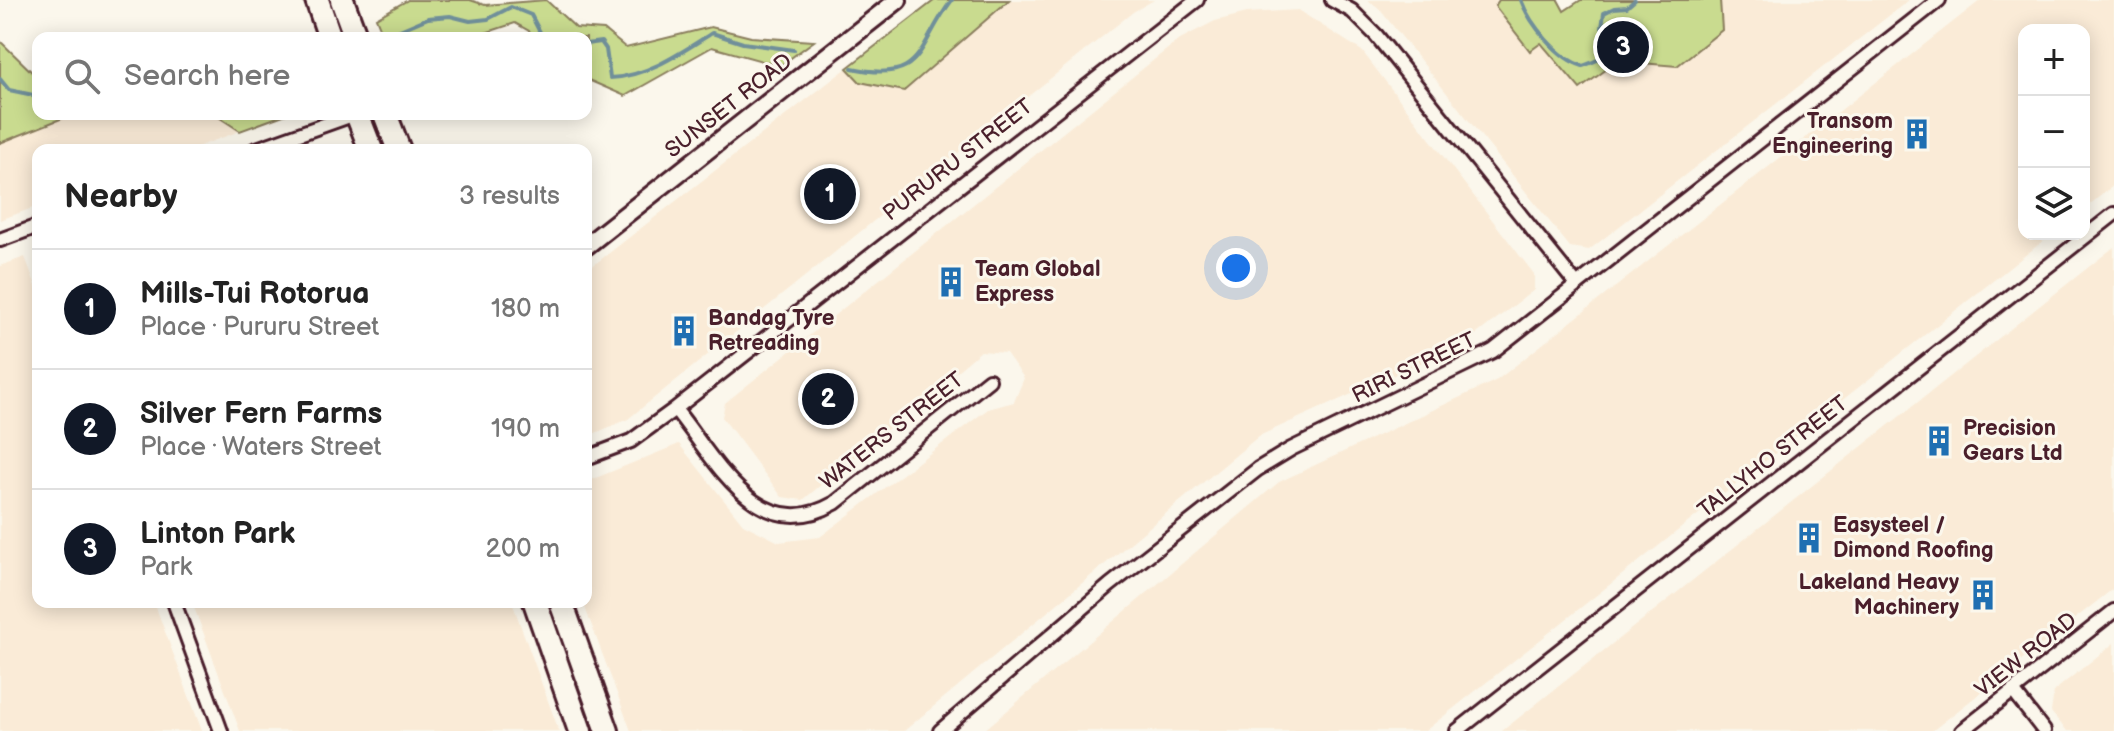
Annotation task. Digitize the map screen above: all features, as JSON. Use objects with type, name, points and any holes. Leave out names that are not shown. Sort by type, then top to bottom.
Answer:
[{"type":"highway","points":[[317,0],[328,32]]},
{"type":"highway","points":[[342,0],[354,32]]},
{"type":"highway","points":[[358,120],[368,144]]},
{"type":"highway","points":[[387,120],[397,144]]},
{"type":"highway","points":[[537,608],[580,731]]},
{"type":"highway","points":[[563,608],[607,731]]},
{"type":"main road","name":"SUNSET ROAD","points":[[592,241],[898,0]]},
{"type":"street","name":"PURURU STREET","points":[[592,456],[631,441],[675,409],[1197,0]]},
{"type":"street","points":[[1332,0],[1352,11],[1376,35],[1576,284]]},
{"type":"street","name":"RIRI STREET","points":[[940,731],[1133,566],[1267,463],[1493,351],[1939,0]]},
{"type":"street","points":[[271,144],[339,120]]},
{"type":"street","name":"TALLYHO STREET","points":[[1457,731],[2114,214]]},
{"type":"street","points":[[0,240],[32,229]]},
{"type":"street","name":"WATERS STREET","points":[[675,409],[746,497],[766,512],[799,517],[817,513],[835,503],[989,380]]},
{"type":"street","points":[[176,608],[221,731]]},
{"type":"street","name":"VIEW ROAD","points":[[1962,731],[2114,611]]},
{"type":"street","points":[[2013,691],[2044,731]]},
{"type":"shaded area","points":[[1009,0],[1154,0],[1133,12],[628,419],[592,434],[592,266],[847,68],[860,82],[904,91]]},
{"type":"shaded area","points":[[1368,0],[1499,0],[1495,6],[1529,51],[1540,42],[1616,63],[1624,71],[1641,63],[1677,65],[1722,30],[1720,0],[1909,0],[1589,250],[1570,247],[1381,11]]},
{"type":"shaded area","points":[[1981,0],[2114,0],[2114,185],[2090,204],[2090,24],[2018,24],[2018,240],[2044,240],[1425,731],[983,731],[1279,482],[1497,380]]},
{"type":"shaded area","points":[[1298,10],[1362,51],[1534,274],[1534,290],[1465,343],[1259,436],[904,731],[631,731],[585,608],[592,608],[592,480],[679,444],[743,524],[779,542],[820,537],[988,409],[1014,402],[1024,378],[1006,353],[981,351],[803,500],[782,497],[722,417],[725,403],[1180,39],[1215,21],[1247,13]]},
{"type":"shaded area","points":[[58,120],[223,120],[240,131],[205,144],[32,144],[32,208],[0,220],[0,143]]},
{"type":"shaded area","points":[[2114,247],[2114,588],[1932,731],[1502,731]]},
{"type":"shaded area","points":[[25,257],[32,275],[32,608],[156,608],[202,731],[0,731],[0,266]]},
{"type":"shaded area","points":[[194,608],[514,608],[559,731],[240,731]]},
{"type":"shaded area","points":[[2114,643],[2114,731],[2067,731],[2051,712],[2054,691]]},
{"type":"green space","points":[[408,0],[470,0],[485,5],[546,0],[576,28],[604,30],[626,48],[711,27],[751,37],[814,41],[780,66],[712,47],[625,96],[592,82],[592,32],[529,32],[515,23],[488,32],[382,32],[376,18]]},
{"type":"green space","points":[[935,0],[1009,0],[904,91],[860,82],[847,68]]},
{"type":"green space","points":[[1499,0],[1558,0],[1564,11],[1581,0],[1720,0],[1722,30],[1677,66],[1641,63],[1624,71],[1615,63],[1580,89],[1541,43],[1530,51],[1495,6]]},
{"type":"green space","points":[[0,41],[32,72],[32,120],[58,120],[0,143]]},
{"type":"green space","points":[[223,120],[270,120],[240,131]]},
{"type":"waterway","points":[[852,68],[876,72],[906,66],[916,58],[952,0]]},
{"type":"waterway","points":[[1521,0],[1546,39],[1564,56],[1583,66],[1602,57],[1612,46],[1614,40],[1602,28],[1604,13],[1627,7],[1635,0]]},
{"type":"waterway","points":[[395,32],[428,18],[488,19],[511,7],[531,15],[540,32]]},
{"type":"waterway","points":[[592,43],[601,42],[606,49],[610,78],[651,68],[712,33],[743,43],[794,50]]},
{"type":"waterway","points":[[0,79],[9,90],[32,95]]},
{"type":"place","name":"Linton Park","points":[[1623,47]]},
{"type":"place","name":"Transom Engineering","points":[[1917,134]]},
{"type":"place","name":"Mills-Tui Rotorua","points":[[830,194]]},
{"type":"place","name":"Team Global Express","points":[[951,282]]},
{"type":"place","name":"Bandag Tyre Retreading","points":[[684,331]]},
{"type":"place","name":"Silver Fern Farms","points":[[828,399]]},
{"type":"place","name":"Precision Gears Ltd","points":[[1939,441]]},
{"type":"place","name":"Easysteel / Dimond Roofing","points":[[1809,538]]},
{"type":"place","name":"Lakeland Heavy Machinery","points":[[1983,595]]}]
